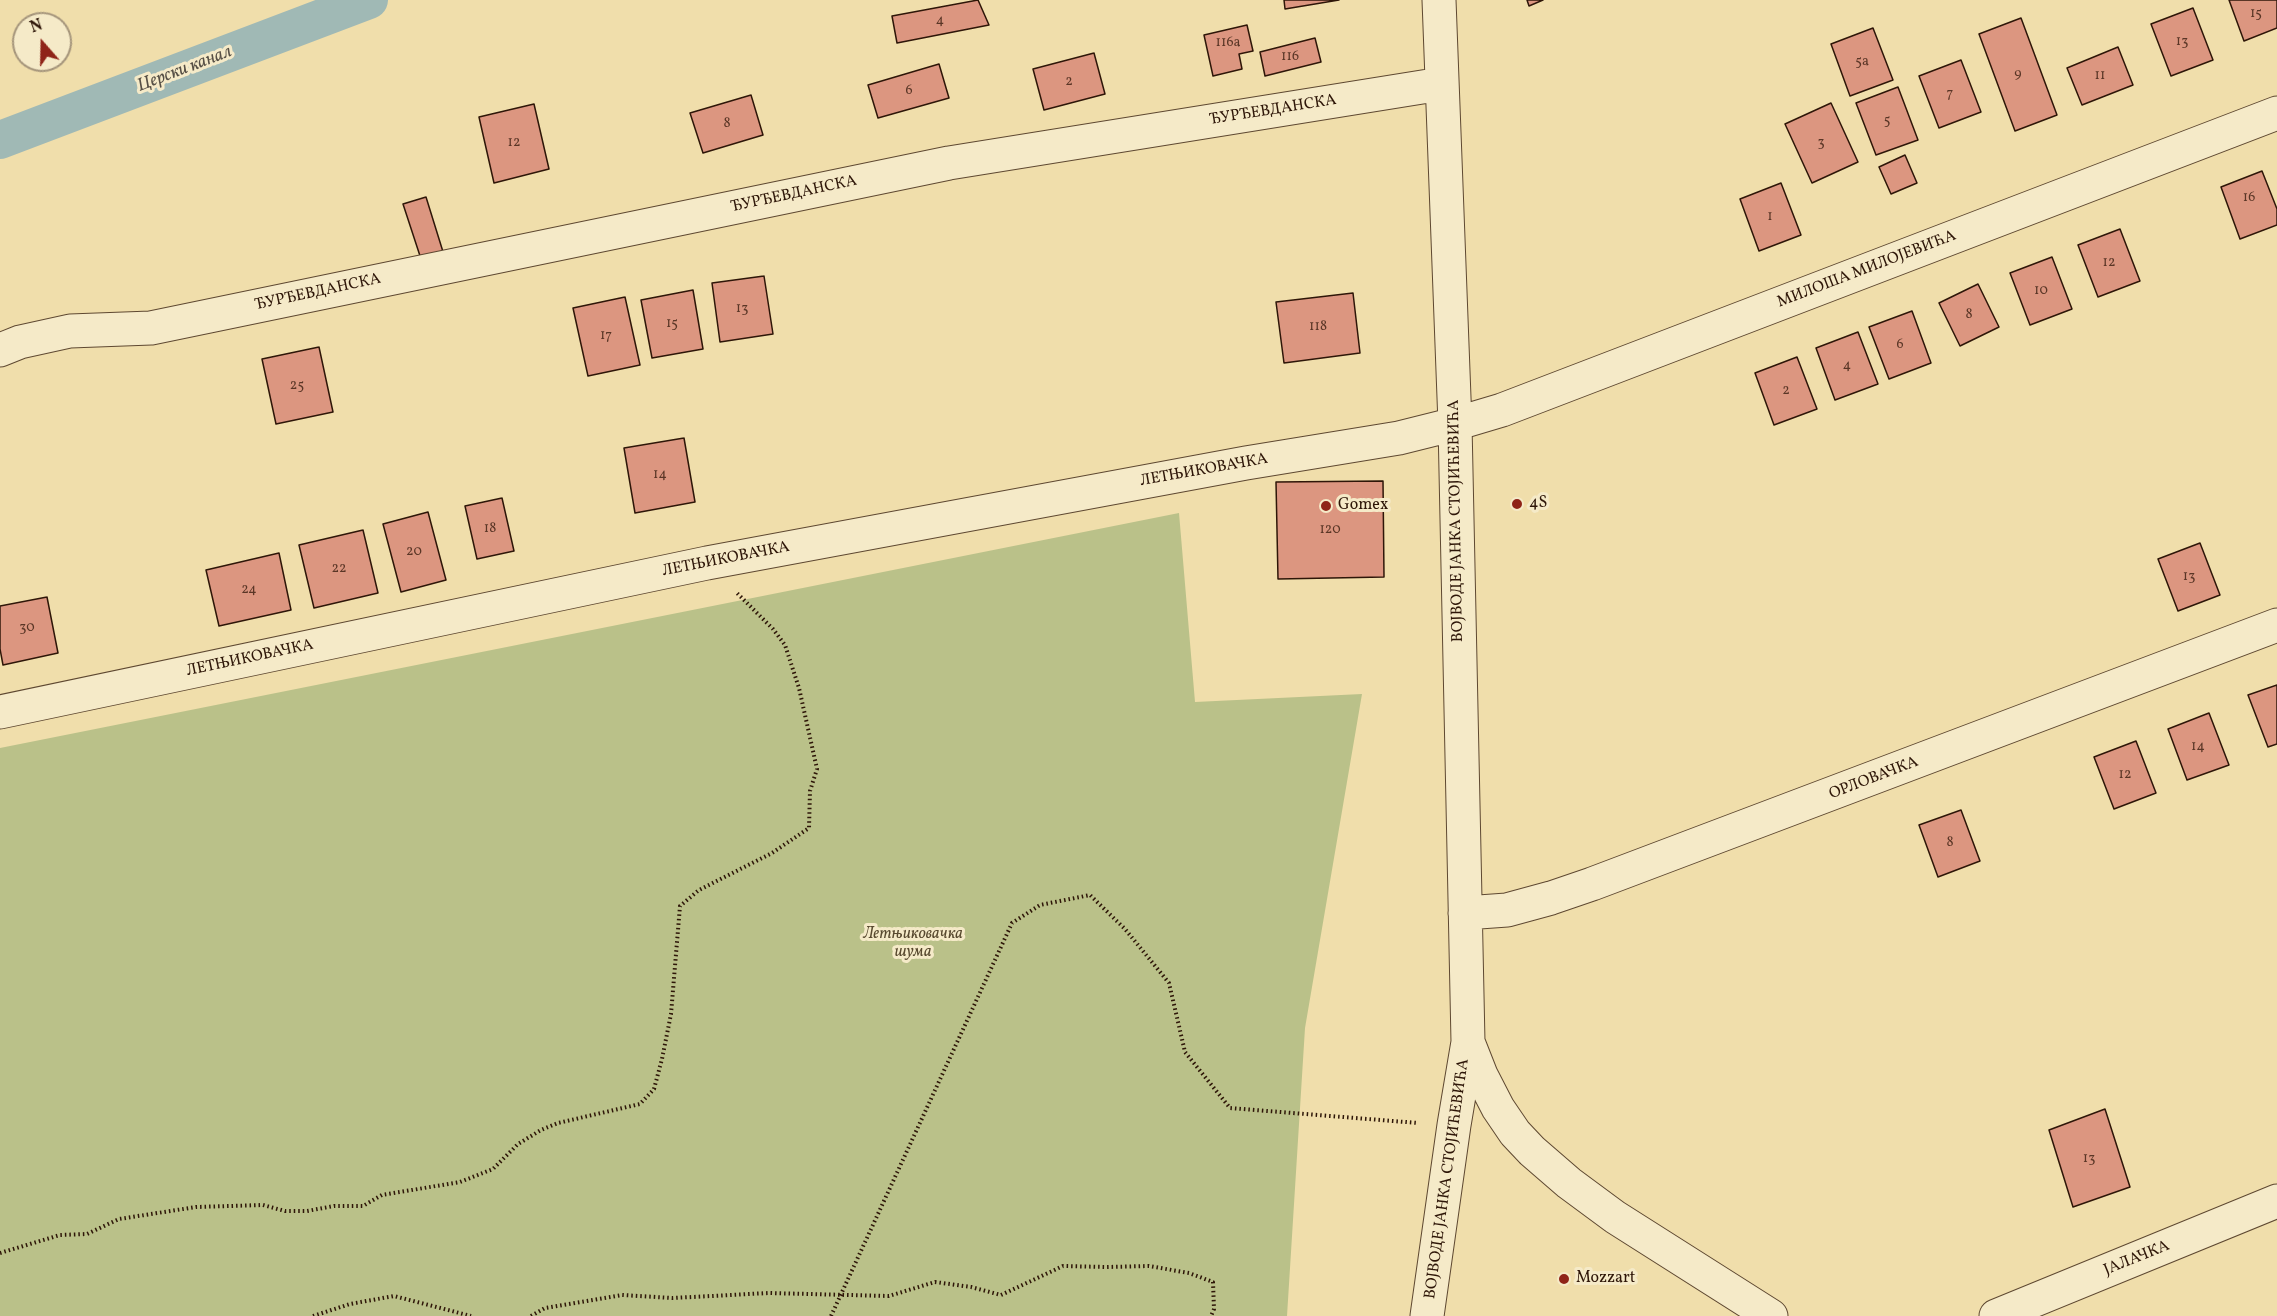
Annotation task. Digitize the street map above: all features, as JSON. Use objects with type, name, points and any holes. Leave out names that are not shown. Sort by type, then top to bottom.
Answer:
[{"type":"street","name":"ВОЈВОДЕ ЈАНКА СТОЈИЋЕВИЋА","points":[[1427,1316],[1468,1042],[1455,423],[1439,0]]},
{"type":"street","name":"ЂУРЂЕВДАНСКА","points":[[0,350],[20,342],[70,331],[151,328],[949,164],[1441,84]]},
{"type":"street","name":"МИЛОША МИЛОЈЕВИЋА","points":[[1455,423],[1502,410],[2277,113]]},
{"type":"street","name":"ЛЕТЊИКОВАЧКА","points":[[0,712],[707,563],[1223,467],[1399,438],[1455,423]]},
{"type":"street","name":"ОРЛОВАЧКА","points":[[1465,913],[1507,909],[1551,898],[1592,884],[2277,625]]},
{"type":"street","name":"ВОЈВОДЕ ЈАНКА СТОЈИЋЕВИЋА","points":[[1468,1042],[1481,1076],[1498,1108],[1515,1133],[1532,1151],[1569,1183],[1615,1217],[1771,1316]]},
{"type":"street","name":"ЈАЛАЧКА","points":[[1996,1316],[2277,1201]]},
{"type":"path","points":[[0,1253],[60,1235],[87,1234],[119,1219],[187,1208],[263,1205],[285,1211],[307,1211],[334,1206],[363,1206],[382,1195],[460,1182],[492,1169],[518,1144],[541,1130],[558,1123],[640,1104],[654,1089],[662,1059],[671,1014],[680,906],[699,890],[772,853],[809,828],[810,791],[817,769],[800,688],[785,645],[773,629],[707,563]]},
{"type":"path","points":[[831,1316],[1012,923],[1040,905],[1090,895],[1125,929],[1169,983],[1185,1052],[1230,1108],[1418,1123]]},
{"type":"path","points":[[531,1316],[544,1308],[622,1295],[673,1298],[769,1293],[890,1296],[935,1282],[971,1287],[1001,1295],[1063,1266],[1149,1266],[1189,1273],[1213,1282],[1214,1309],[1211,1316]]},
{"type":"path","points":[[313,1316],[350,1304],[394,1296],[471,1316]]},
{"type":"green space","name":"Летњиковачка шума","points":[[1179,513],[1195,702],[1362,694],[1305,1028],[1287,1316],[0,1316],[0,748]]},
{"type":"building","points":[[978,0],[989,25],[897,43],[892,16]]},
{"type":"building","points":[[1284,0],[1339,0],[1285,9]]},
{"type":"building","points":[[1527,0],[1543,0],[1529,6]]},
{"type":"building","points":[[2229,0],[2277,0],[2277,28],[2244,41]]},
{"type":"building","points":[[2193,8],[2213,60],[2171,76],[2151,24]]},
{"type":"building","points":[[2021,18],[2057,115],[2015,131],[1979,34]]},
{"type":"building","points":[[1247,25],[1253,51],[1239,54],[1242,69],[1213,76],[1204,35]]},
{"type":"building","points":[[1873,28],[1893,80],[1850,96],[1831,44]]},
{"type":"building","points":[[1315,38],[1321,62],[1265,76],[1260,52]]},
{"type":"building","points":[[2118,47],[2133,85],[2082,105],[2067,68]]},
{"type":"building","points":[[1094,53],[1105,94],[1044,110],[1033,69]]},
{"type":"building","points":[[1961,60],[1981,112],[1939,128],[1919,76]]},
{"type":"building","points":[[939,64],[949,98],[878,118],[868,85]]},
{"type":"building","points":[[1898,87],[1918,140],[1876,155],[1856,103]]},
{"type":"building","points":[[751,95],[763,135],[703,153],[690,113]]},
{"type":"building","points":[[1831,103],[1858,162],[1812,183],[1785,124]]},
{"type":"building","points":[[534,104],[549,169],[494,183],[479,117]]},
{"type":"building","points":[[1905,155],[1917,183],[1891,194],[1879,167]]},
{"type":"building","points":[[2262,171],[2277,209],[2277,225],[2240,239],[2221,187]]},
{"type":"building","points":[[1781,183],[1801,235],[1759,251],[1740,199]]},
{"type":"building","points":[[426,197],[444,255],[422,262],[403,204]]},
{"type":"building","points":[[2120,229],[2140,281],[2098,297],[2078,245]]},
{"type":"building","points":[[2052,257],[2072,309],[2030,325],[2010,273]]},
{"type":"building","points":[[764,276],[773,334],[720,342],[712,283]]},
{"type":"building","points":[[1978,284],[1999,327],[1960,346],[1939,303]]},
{"type":"building","points":[[693,290],[703,349],[652,358],[641,300]]},
{"type":"building","points":[[1353,293],[1360,353],[1284,363],[1276,302]]},
{"type":"building","points":[[625,297],[640,365],[588,376],[573,308]]},
{"type":"building","points":[[1912,311],[1931,363],[1889,379],[1869,327]]},
{"type":"building","points":[[1858,332],[1878,384],[1835,400],[1816,348]]},
{"type":"building","points":[[319,347],[333,412],[276,424],[262,359]]},
{"type":"building","points":[[1797,357],[1817,409],[1774,425],[1755,373]]},
{"type":"building","points":[[684,438],[695,502],[635,513],[624,448]]},
{"type":"building","points":[[1383,481],[1384,577],[1278,579],[1276,482]]},
{"type":"building","points":[[502,498],[514,551],[477,559],[465,506]]},
{"type":"building","points":[[428,512],[446,580],[401,592],[383,524]]},
{"type":"building","points":[[363,530],[378,593],[314,608],[299,545]]},
{"type":"building","points":[[2200,543],[2220,595],[2178,611],[2158,559]]},
{"type":"building","points":[[279,553],[291,610],[219,626],[206,570]]},
{"type":"building","points":[[47,597],[58,653],[3,665],[0,649],[0,606]]},
{"type":"building","points":[[2277,685],[2277,744],[2268,747],[2248,695]]},
{"type":"building","points":[[2209,713],[2229,765],[2187,780],[2168,729]]},
{"type":"building","points":[[2136,741],[2156,793],[2114,809],[2094,757]]},
{"type":"building","points":[[1961,810],[1980,861],[1938,877],[1919,825]]},
{"type":"building","points":[[2105,1109],[2130,1187],[2073,1207],[2049,1130]]},
{"type":"waterway","name":"Церски канал","points":[[0,140],[369,0]]},
{"type":"place","name":"4S","points":[[1517,504]]},
{"type":"place","name":"Gomex","points":[[1326,506]]},
{"type":"place","name":"Mozzart","points":[[1564,1279]]}]
